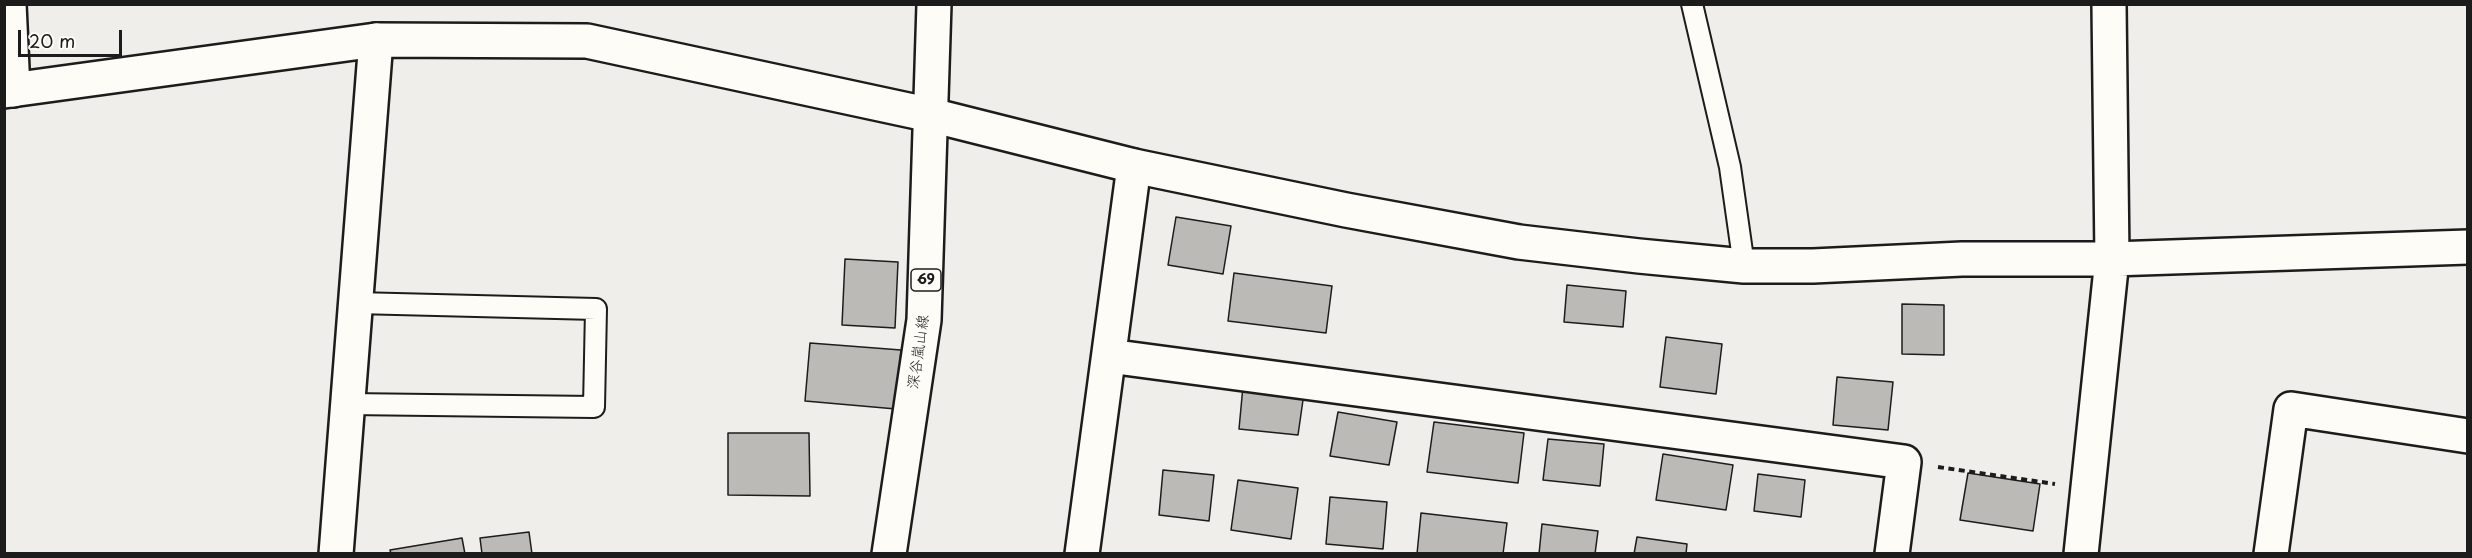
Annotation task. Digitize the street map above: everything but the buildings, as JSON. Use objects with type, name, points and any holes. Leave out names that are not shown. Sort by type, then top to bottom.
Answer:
[{"type":"street","points":[[9,4],[9,91],[376,40],[587,41],[931,115],[1134,166],[1346,210],[1519,242],[1744,266],[1962,259],[2112,259],[2468,247]]},
{"type":"street","name":"深谷嵐山線","points":[[889,554],[924,320],[934,4]]},
{"type":"street","points":[[2081,554],[2090,490],[2112,259],[2109,4]]},
{"type":"street","points":[[336,554],[376,40]]},
{"type":"street","points":[[1082,554],[1134,166]]},
{"type":"street","points":[[1109,356],[1904,462],[1892,554]]},
{"type":"street","points":[[2271,554],[2291,409],[2468,436]]},
{"type":"lane","points":[[1692,4],[1730,167],[1744,266]]},
{"type":"lane","points":[[348,404],[594,407],[596,309],[356,303]]},
{"type":"path","points":[[1904,462],[2090,490]]}]
